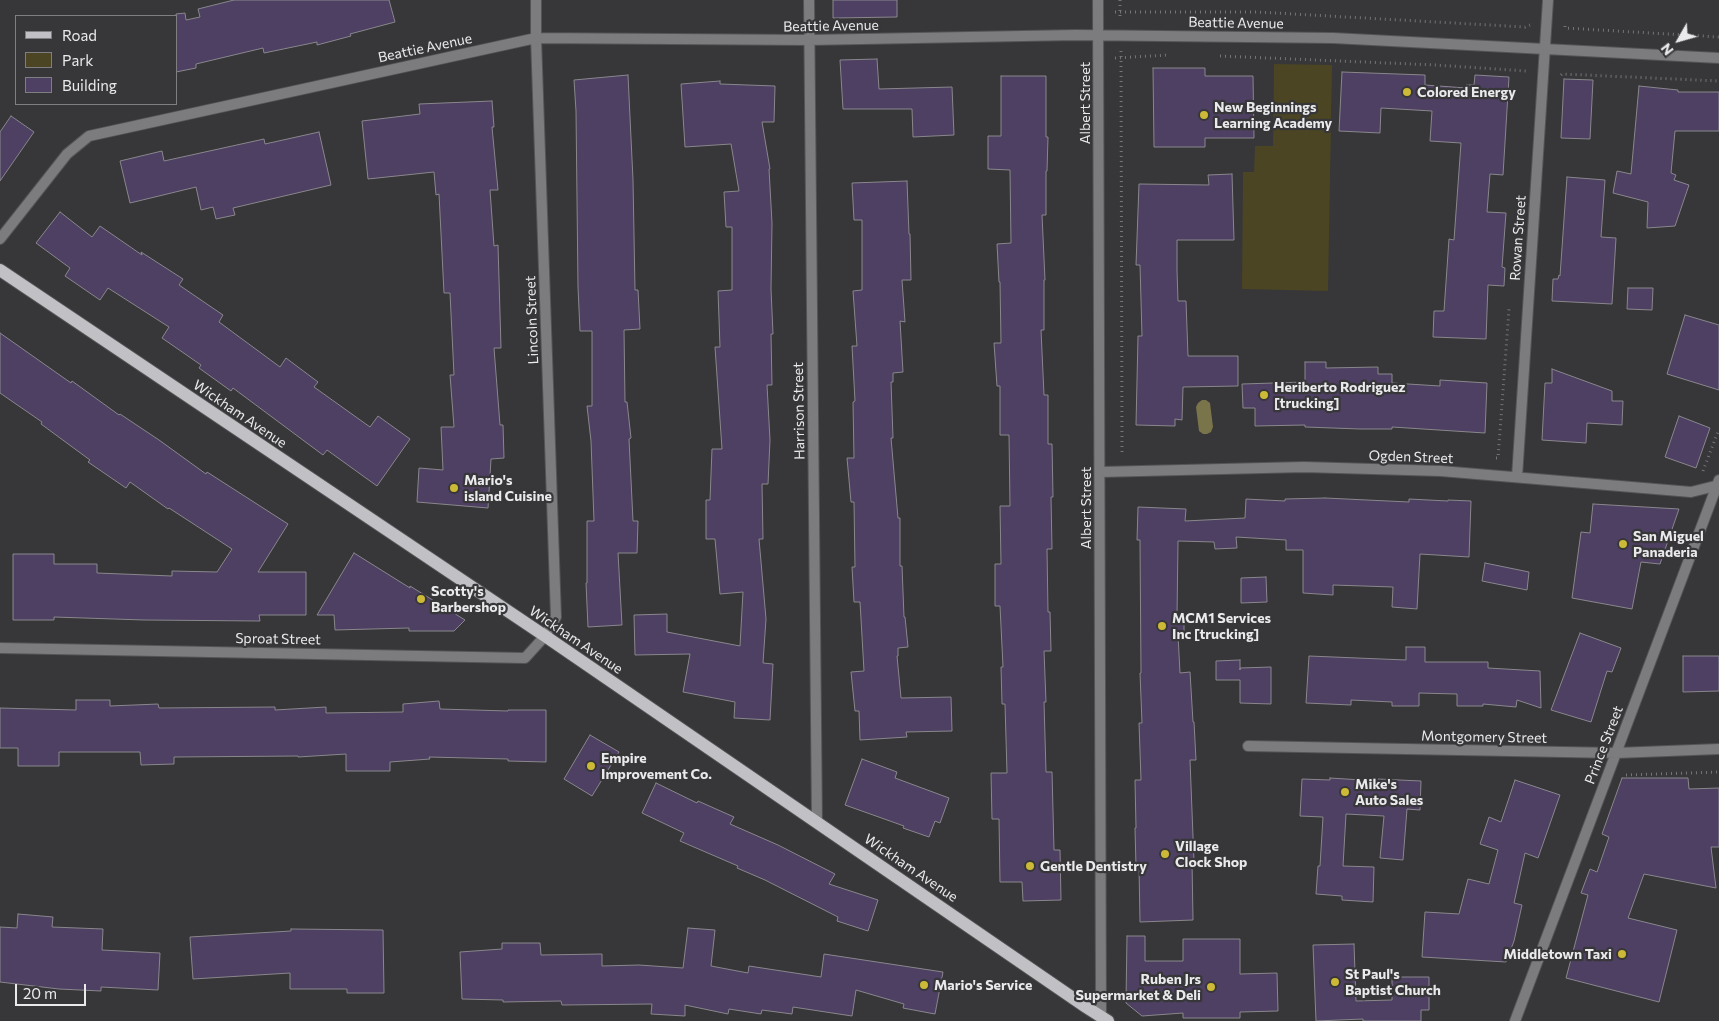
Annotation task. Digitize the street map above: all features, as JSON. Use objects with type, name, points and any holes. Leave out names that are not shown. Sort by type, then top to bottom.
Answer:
[{"type":"main road","name":"Wickham Avenue","points":[[0,270],[545,636],[1086,1007],[1105,1018]]},
{"type":"street","name":"Lincoln Street","points":[[536,0],[556,616],[545,636]]},
{"type":"street","name":"Harrison Street","points":[[809,0],[817,822]]},
{"type":"street","name":"Albert Street","points":[[1098,0],[1105,1018]]},
{"type":"street","name":"Rowan Street","points":[[1517,477],[1548,0]]},
{"type":"street","name":"Beattie Avenue","points":[[0,239],[67,154],[89,136],[536,38],[809,40],[1098,36],[1333,38],[1719,58]]},
{"type":"street","name":"Ogden Street","points":[[1100,472],[1304,467],[1441,471],[1690,492],[1718,483]]},
{"type":"street","name":"Prince Street","points":[[1515,1021],[1718,483]]},
{"type":"street","name":"Sproat Street","points":[[0,648],[525,658],[545,636]]},
{"type":"street","name":"Montgomery Street","points":[[1248,746],[1616,753],[1719,749]]},
{"type":"path","points":[[1120,0],[1120,12],[1257,12],[1525,27],[1530,25],[1530,17]]},
{"type":"path","points":[[1565,28],[1719,37]]},
{"type":"path","points":[[1132,454],[1122,454],[1121,58],[1178,55]]},
{"type":"path","points":[[1218,56],[1435,65],[1526,71],[1525,81]]},
{"type":"path","points":[[1561,84],[1562,74],[1719,81]]},
{"type":"path","points":[[1489,457],[1498,458],[1508,309]]},
{"type":"path","points":[[1702,475],[1719,429]]},
{"type":"path","points":[[1622,775],[1719,772]]},
{"type":"green space","points":[[1274,64],[1332,65],[1328,291],[1242,289],[1243,172],[1254,172],[1255,146],[1273,146]]},
{"type":"shaded area","points":[[1202,400],[1210,403],[1213,427],[1211,432],[1207,434],[1199,431],[1196,407]]},
{"type":"building","points":[[234,0],[389,0],[395,22],[317,45],[317,42],[264,53],[263,48],[196,64],[196,68],[178,72],[178,15],[176,14],[185,13],[186,20],[200,17],[198,9]]},
{"type":"building","points":[[833,0],[897,0],[897,17],[833,18]]},
{"type":"building","points":[[877,59],[879,89],[952,87],[954,135],[913,137],[912,109],[843,109],[840,60]]},
{"type":"building","name":"New Beginnings Learning Academy","points":[[1153,68],[1205,68],[1205,76],[1253,76],[1254,138],[1205,138],[1205,147],[1154,147]]},
{"type":"building","points":[[1342,72],[1425,75],[1425,85],[1466,88],[1466,85],[1474,85],[1475,75],[1509,77],[1503,175],[1490,174],[1487,212],[1506,213],[1502,267],[1505,268],[1504,286],[1488,285],[1486,339],[1433,337],[1434,311],[1444,311],[1449,239],[1454,240],[1461,143],[1430,141],[1432,111],[1381,108],[1380,133],[1339,131]]},
{"type":"building","points":[[628,75],[633,180],[635,290],[638,290],[640,329],[624,330],[625,402],[627,402],[631,438],[629,439],[633,521],[638,521],[637,553],[618,553],[622,625],[588,627],[586,583],[587,521],[594,521],[591,441],[587,406],[592,406],[592,331],[580,331],[574,80]]},
{"type":"building","points":[[1001,76],[1046,76],[1046,137],[1048,137],[1046,215],[1042,215],[1045,280],[1044,330],[1041,330],[1044,395],[1048,395],[1048,444],[1052,444],[1053,497],[1051,497],[1052,549],[1047,549],[1051,651],[1044,651],[1046,702],[1044,702],[1046,772],[1052,772],[1054,850],[1060,850],[1061,900],[1023,901],[1022,882],[1000,882],[999,819],[992,819],[991,773],[1007,773],[1005,704],[1002,704],[1001,667],[1003,667],[1000,606],[995,606],[995,564],[1001,564],[1000,506],[1010,506],[1009,435],[1000,435],[1000,386],[997,386],[994,343],[1001,343],[997,244],[1011,243],[1010,170],[988,169],[988,136],[1001,136]]},
{"type":"building","points":[[1564,79],[1593,80],[1590,139],[1561,138]]},
{"type":"building","points":[[720,81],[720,84],[775,86],[774,122],[762,122],[770,169],[772,223],[772,385],[767,385],[770,440],[768,484],[762,484],[763,539],[759,539],[766,619],[763,663],[773,664],[770,720],[734,718],[735,702],[683,692],[690,654],[635,655],[634,615],[667,614],[667,632],[740,646],[743,592],[720,594],[715,539],[706,539],[706,500],[710,500],[712,449],[722,449],[715,347],[720,347],[718,291],[732,290],[732,227],[726,227],[724,192],[739,191],[731,144],[685,147],[681,84]]},
{"type":"building","points":[[1639,86],[1678,90],[1678,92],[1719,92],[1719,131],[1675,131],[1671,173],[1676,175],[1674,180],[1689,185],[1675,226],[1647,228],[1648,202],[1613,193],[1617,171],[1631,174]]},
{"type":"building","points":[[492,101],[494,127],[492,127],[498,190],[490,190],[494,246],[498,245],[501,348],[494,348],[500,425],[503,425],[504,458],[491,459],[488,508],[417,502],[419,468],[443,470],[441,427],[454,427],[450,375],[454,375],[450,293],[444,293],[439,194],[436,195],[434,172],[368,179],[362,121],[420,114],[419,104]]},
{"type":"building","points":[[11,116],[34,132],[0,181],[0,132]]},
{"type":"building","points":[[319,132],[331,185],[233,208],[235,215],[216,219],[213,207],[201,210],[196,187],[130,203],[120,161],[162,151],[164,161],[264,139],[265,144]]},
{"type":"building","points":[[1232,174],[1234,240],[1177,240],[1177,270],[1178,301],[1186,301],[1188,356],[1238,356],[1238,386],[1183,387],[1182,420],[1175,419],[1175,426],[1136,425],[1138,336],[1142,336],[1140,265],[1136,265],[1139,184],[1209,185],[1208,175]]},
{"type":"building","points":[[1567,177],[1605,180],[1601,237],[1616,238],[1612,304],[1552,301],[1553,279],[1558,279],[1560,276]]},
{"type":"building","points":[[907,181],[911,280],[902,280],[905,322],[900,321],[903,372],[893,373],[893,382],[891,382],[893,438],[891,438],[898,518],[900,518],[900,566],[902,566],[904,617],[908,647],[898,648],[897,656],[901,698],[951,697],[952,731],[906,732],[907,737],[860,740],[859,711],[855,711],[851,672],[864,671],[860,602],[854,602],[852,567],[855,567],[854,502],[851,502],[847,458],[854,458],[853,402],[855,401],[852,346],[857,346],[853,291],[862,290],[862,220],[854,220],[852,183]]},
{"type":"building","points":[[60,212],[92,237],[100,226],[142,255],[141,252],[183,279],[179,285],[223,315],[219,322],[280,367],[286,358],[318,382],[314,387],[370,427],[378,416],[410,439],[377,486],[327,450],[323,455],[233,388],[231,391],[199,368],[201,365],[162,338],[169,327],[108,288],[100,300],[65,276],[70,268],[36,243]]},
{"type":"building","points":[[1628,288],[1653,288],[1652,310],[1627,309]]},
{"type":"building","points":[[1685,315],[1719,325],[1719,390],[1667,374]]},
{"type":"building","points":[[0,333],[71,383],[72,381],[119,415],[159,440],[206,474],[207,472],[288,524],[258,572],[306,572],[306,615],[259,615],[260,621],[54,617],[54,620],[13,620],[13,554],[54,554],[54,564],[97,564],[97,573],[172,576],[172,571],[217,572],[232,549],[168,509],[130,482],[126,488],[88,462],[90,460],[41,424],[42,422],[0,393]]},
{"type":"building","points":[[1305,362],[1326,362],[1326,368],[1378,367],[1378,374],[1392,374],[1392,383],[1440,386],[1440,380],[1487,383],[1485,433],[1392,427],[1392,429],[1360,429],[1305,427],[1305,425],[1255,426],[1255,408],[1243,408],[1242,384],[1305,382]]},
{"type":"building","points":[[1552,369],[1612,391],[1612,401],[1623,401],[1622,425],[1587,423],[1586,443],[1542,440],[1545,383],[1552,383]]},
{"type":"building","points":[[1679,416],[1710,428],[1696,468],[1665,457]]},
{"type":"building","points":[[1325,498],[1409,502],[1409,499],[1471,501],[1469,557],[1420,554],[1417,609],[1392,607],[1393,587],[1333,585],[1333,595],[1303,593],[1303,550],[1286,550],[1286,540],[1236,537],[1237,548],[1215,549],[1214,542],[1178,541],[1177,617],[1184,617],[1184,635],[1178,635],[1180,673],[1190,672],[1196,760],[1190,760],[1194,862],[1192,862],[1193,920],[1140,922],[1139,867],[1136,867],[1135,828],[1135,780],[1141,780],[1139,723],[1142,723],[1140,540],[1137,540],[1138,507],[1186,509],[1185,521],[1245,518],[1246,499],[1285,501],[1285,499]]},
{"type":"building","name":"San Miguel Panaderia","points":[[1593,504],[1679,509],[1660,564],[1641,562],[1632,609],[1572,598],[1581,532],[1590,533]]},
{"type":"building","points":[[354,553],[465,620],[454,631],[409,631],[409,628],[335,630],[334,615],[317,615]]},
{"type":"building","points":[[1485,563],[1529,572],[1527,590],[1482,581]]},
{"type":"building","points":[[1266,577],[1267,602],[1241,603],[1241,578]]},
{"type":"building","points":[[1580,633],[1621,648],[1612,672],[1607,671],[1591,722],[1551,710]]},
{"type":"building","points":[[1406,647],[1425,647],[1425,662],[1488,662],[1488,668],[1540,671],[1541,708],[1517,700],[1516,707],[1483,704],[1483,706],[1457,706],[1457,694],[1419,693],[1419,706],[1392,706],[1392,702],[1351,700],[1351,705],[1306,703],[1309,656],[1406,660]]},
{"type":"building","points":[[1683,656],[1719,656],[1719,691],[1683,692]]},
{"type":"building","points":[[1240,660],[1240,668],[1271,667],[1271,704],[1240,703],[1240,680],[1216,680],[1216,661]]},
{"type":"building","points":[[76,700],[110,700],[110,706],[158,704],[159,708],[275,707],[275,710],[326,707],[326,713],[403,712],[403,704],[439,701],[440,709],[546,710],[546,762],[429,757],[430,759],[390,762],[390,771],[346,771],[346,754],[298,757],[174,757],[174,764],[141,765],[140,752],[59,752],[59,766],[18,766],[18,748],[0,748],[0,708],[76,710]]},
{"type":"building","name":"Empire Improvement Co.","points":[[590,735],[619,752],[592,796],[564,779]]},
{"type":"building","points":[[862,759],[897,772],[895,778],[949,798],[940,823],[935,821],[929,837],[845,805]]},
{"type":"building","points":[[1330,778],[1421,781],[1420,810],[1407,809],[1403,860],[1380,858],[1384,816],[1346,814],[1343,866],[1374,867],[1373,902],[1342,900],[1342,896],[1316,894],[1323,817],[1300,816],[1302,779],[1330,780]]},
{"type":"building","points":[[1622,778],[1688,778],[1689,789],[1719,788],[1719,847],[1711,847],[1716,888],[1644,874],[1628,918],[1677,930],[1659,1002],[1566,978],[1588,895],[1581,893],[1590,869],[1597,872],[1609,837],[1602,834]]},
{"type":"building","points":[[1515,780],[1560,795],[1538,858],[1525,853],[1514,903],[1522,905],[1514,941],[1506,962],[1422,957],[1425,912],[1459,914],[1468,879],[1489,884],[1498,850],[1480,844],[1489,817],[1501,822]]},
{"type":"building","points":[[656,783],[697,803],[698,801],[734,817],[730,824],[778,845],[835,874],[829,884],[878,900],[868,931],[837,921],[838,917],[737,868],[738,866],[680,841],[684,833],[642,813]]},
{"type":"building","points":[[18,914],[53,917],[52,927],[103,929],[102,950],[160,953],[158,990],[101,987],[101,991],[59,989],[0,982],[0,927],[17,928]]},
{"type":"building","points":[[688,928],[715,930],[711,966],[748,973],[749,966],[821,977],[824,954],[943,972],[935,1014],[903,1008],[904,1004],[856,990],[852,1016],[793,1007],[792,1014],[762,1010],[761,1014],[729,1009],[728,1014],[685,1005],[685,1016],[651,1014],[652,1004],[562,1005],[561,1001],[503,1002],[503,1000],[462,999],[460,952],[502,949],[502,943],[540,943],[541,955],[602,954],[602,966],[639,965],[683,968]]},
{"type":"building","points":[[291,929],[383,930],[384,993],[347,993],[347,989],[290,989],[290,973],[193,979],[190,937],[291,931]]},
{"type":"building","points":[[1127,936],[1145,936],[1145,961],[1183,961],[1183,939],[1240,939],[1240,974],[1277,973],[1278,1011],[1240,1012],[1240,1018],[1183,1018],[1183,1013],[1142,1016],[1126,1003]]},
{"type":"building","points":[[1354,944],[1356,1001],[1392,1000],[1392,977],[1429,977],[1429,1010],[1421,1010],[1421,1021],[1363,1021],[1363,1019],[1316,1021],[1313,945]]},
{"type":"place","name":"Colored Energy","points":[[1407,92]]},
{"type":"place","name":"New Beginnings Learning Academy","points":[[1204,115]]},
{"type":"place","name":"Heriberto Rodriguez [trucking]","points":[[1264,395]]},
{"type":"place","name":"Mario's island Cuisine","points":[[454,488]]},
{"type":"place","name":"San Miguel Panaderia","points":[[1623,544]]},
{"type":"place","name":"Scotty's Barbershop","points":[[421,599]]},
{"type":"place","name":"MCM1 Services Inc [trucking]","points":[[1162,626]]},
{"type":"place","name":"Empire Improvement Co.","points":[[591,766]]},
{"type":"place","name":"Mike's Auto Sales","points":[[1345,792]]},
{"type":"place","name":"Village Clock Shop","points":[[1165,854]]},
{"type":"place","name":"Gentle Dentistry","points":[[1030,866]]},
{"type":"place","name":"Middletown Taxi","points":[[1622,954]]},
{"type":"place","name":"St Paul's Baptist Church","points":[[1335,982]]},
{"type":"place","name":"Mario's Service","points":[[924,985]]},
{"type":"place","name":"Ruben Jrs Supermarket & Deli","points":[[1211,987]]}]
